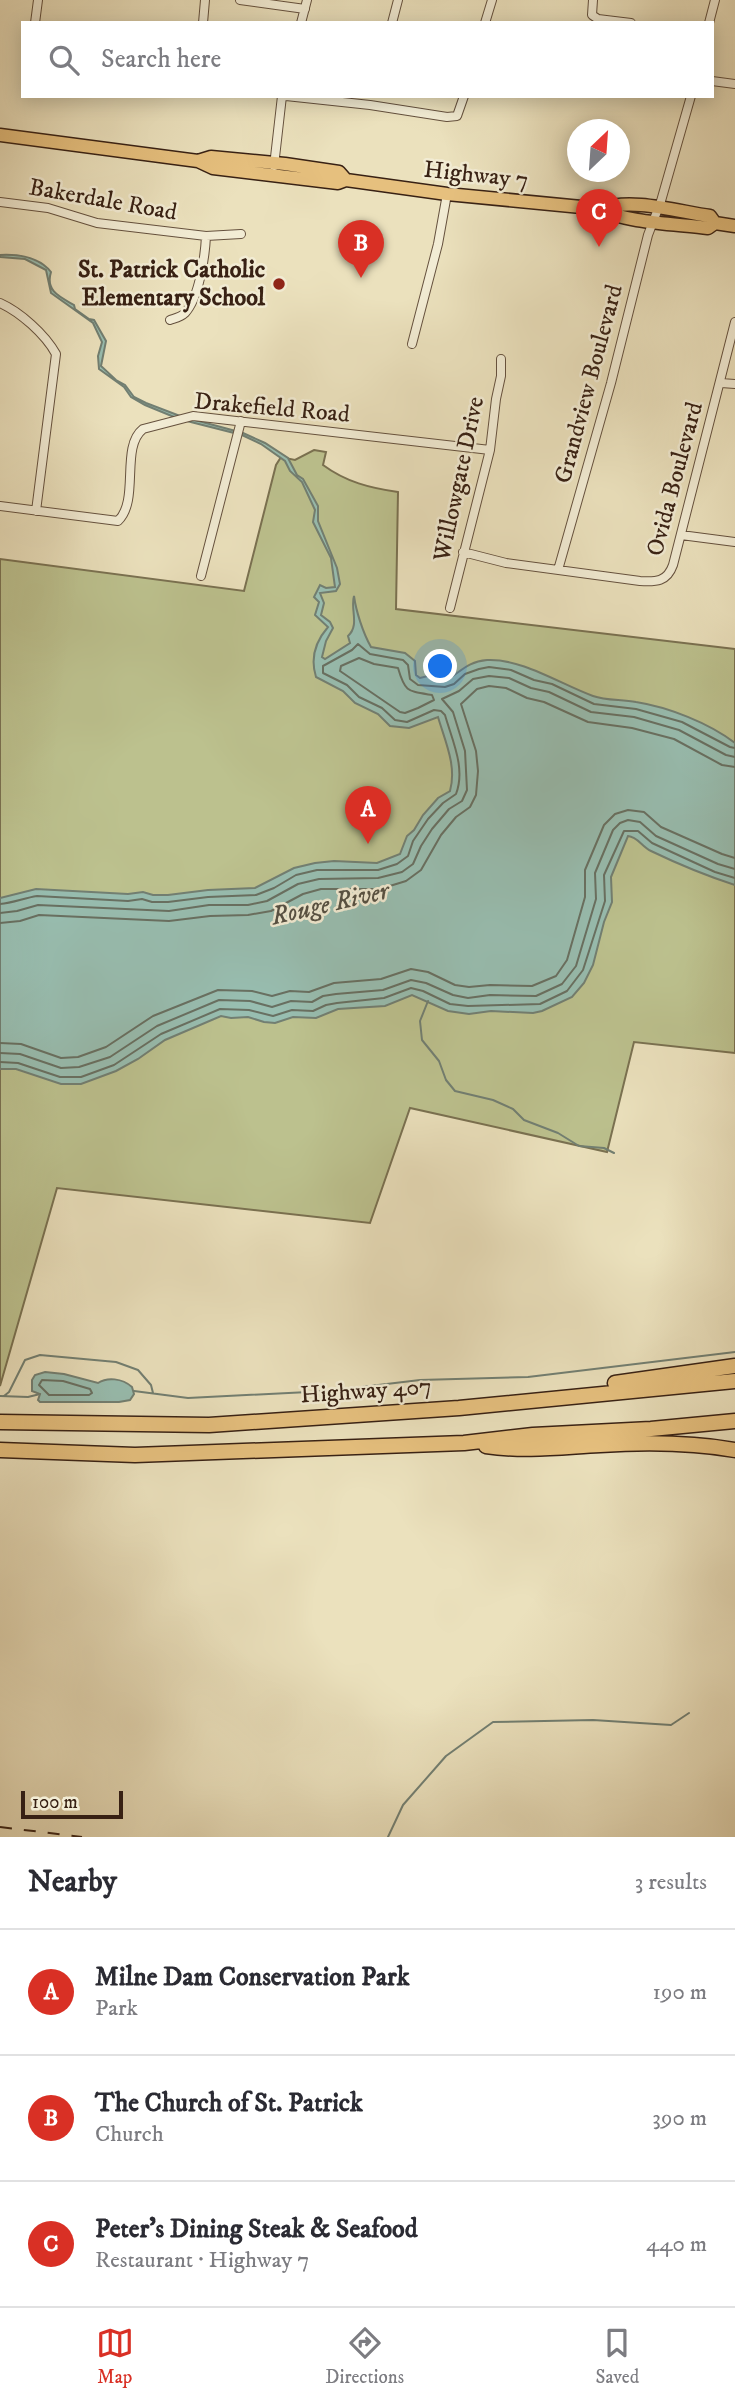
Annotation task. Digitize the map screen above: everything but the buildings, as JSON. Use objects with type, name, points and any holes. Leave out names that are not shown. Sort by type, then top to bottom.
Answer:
[{"type":"highway","points":[[513,1401],[735,1366]]},
{"type":"highway","name":"Highway 407","points":[[0,1422],[209,1425],[460,1408],[735,1381]]},
{"type":"highway","points":[[0,1450],[135,1455],[464,1443],[533,1435],[651,1429],[735,1421]]},
{"type":"highway","points":[[464,1443],[517,1451],[651,1443],[697,1443],[735,1450]]},
{"type":"main road","name":"Highway 7","points":[[0,135],[198,161],[213,168],[273,168],[338,183],[346,180],[447,194],[602,209],[611,215],[708,228],[715,223],[735,226]]},
{"type":"main road","name":"Highway 7","points":[[602,209],[613,204],[658,208],[710,216],[715,223]]},
{"type":"street","points":[[35,21],[38,0]]},
{"type":"street","points":[[203,21],[205,0]]},
{"type":"street","points":[[240,0],[306,4],[302,21]]},
{"type":"street","points":[[393,21],[398,0]]},
{"type":"street","points":[[486,21],[492,0]]},
{"type":"street","points":[[593,0],[592,15],[598,19],[614,21]]},
{"type":"street","points":[[710,21],[715,0]]},
{"type":"street","points":[[714,81],[735,84]]},
{"type":"street","points":[[273,168],[284,98]]},
{"type":"street","points":[[319,98],[371,101],[447,117],[457,116],[463,98]]},
{"type":"street","name":"Grandview Boulevard","points":[[558,570],[611,383],[652,220],[658,208],[690,98]]},
{"type":"street","points":[[412,344],[438,244],[447,194]]},
{"type":"street","name":"Bakerdale Road","points":[[0,202],[48,208],[97,223],[206,236],[241,234]]},
{"type":"street","points":[[170,320],[180,317],[191,304],[205,256],[206,236]]},
{"type":"street","points":[[0,303],[9,307],[50,343],[56,354],[36,511]]},
{"type":"street","name":"Ovida Boulevard","points":[[463,552],[506,563],[640,581],[659,582],[671,572],[735,322]]},
{"type":"street","name":"Willowgate Drive","points":[[450,608],[490,450],[501,359]]},
{"type":"street","points":[[721,383],[735,384]]},
{"type":"street","name":"Drakefield Road","points":[[0,506],[118,521],[127,506],[134,446],[140,431],[193,416],[490,450]]},
{"type":"street","points":[[201,576],[241,421]]},
{"type":"street","points":[[681,535],[735,542]]},
{"type":"green space","points":[[314,450],[326,452],[323,465],[340,476],[368,486],[398,492],[396,609],[735,649],[735,1053],[634,1042],[607,1152],[410,1108],[370,1223],[57,1188],[0,1386],[0,559],[244,591],[276,465],[281,457],[295,460]]},
{"type":"water","name":"Rouge River","points":[[0,255],[28,258],[41,263],[51,272],[50,284],[55,293],[94,320],[106,341],[101,366],[125,385],[134,397],[180,416],[243,433],[288,458],[318,506],[318,521],[337,568],[340,584],[336,591],[320,593],[324,603],[321,615],[333,628],[326,641],[322,657],[325,659],[350,643],[348,636],[352,632],[354,622],[354,596],[360,622],[371,647],[405,653],[415,661],[416,675],[420,678],[428,676],[444,681],[468,665],[480,661],[514,663],[593,696],[648,704],[675,712],[713,729],[735,743],[735,885],[661,856],[628,836],[611,877],[612,902],[593,965],[584,983],[572,997],[542,1011],[469,1014],[448,1011],[412,995],[385,1006],[338,1009],[316,1018],[293,1017],[275,1023],[248,1017],[221,1016],[165,1040],[116,1071],[81,1084],[61,1084],[16,1069],[0,1069],[0,898],[36,889],[168,895],[255,888],[294,868],[315,863],[377,863],[400,854],[407,836],[423,815],[438,798],[450,791],[452,772],[438,717],[409,728],[390,726],[378,714],[355,703],[343,691],[316,677],[315,650],[328,627],[315,615],[319,602],[314,597],[320,585],[326,588],[335,587],[331,558],[313,522],[315,510],[302,482],[290,471],[285,461],[261,444],[242,435],[179,419],[131,397],[124,387],[99,369],[98,356],[102,342],[93,323],[51,293],[46,270],[25,259]]},
{"type":"water","points":[[45,1372],[98,1383],[115,1379],[132,1387],[134,1394],[130,1400],[119,1402],[40,1402],[40,1394],[32,1391],[32,1380],[35,1375]]},
{"type":"waterway","points":[[428,1001],[420,1021],[422,1040],[439,1061],[446,1080],[455,1091],[493,1100],[513,1109],[524,1120],[558,1133],[579,1146],[604,1148],[614,1153]]},
{"type":"waterway","points":[[134,1391],[188,1398],[328,1391],[420,1380],[528,1377],[735,1352]]},
{"type":"waterway","points":[[4,1396],[9,1392],[25,1360],[40,1355],[116,1362],[138,1370],[151,1385],[153,1393]]},
{"type":"waterway","points":[[0,1396],[28,1397],[40,1394]]},
{"type":"waterway","points":[[388,1837],[403,1805],[446,1756],[493,1722],[593,1720],[671,1725],[689,1713]]},
{"type":"railway","points":[[0,1827],[82,1837]]},
{"type":"place","name":"Peter's Dining Steak & Seafood","points":[[599,247]]},
{"type":"place","name":"The Church of St. Patrick","points":[[361,278]]},
{"type":"place","name":"St. Patrick Catholic Elementary School","points":[[279,284]]},
{"type":"place","name":"Milne Dam Conservation Park","points":[[368,844]]}]
